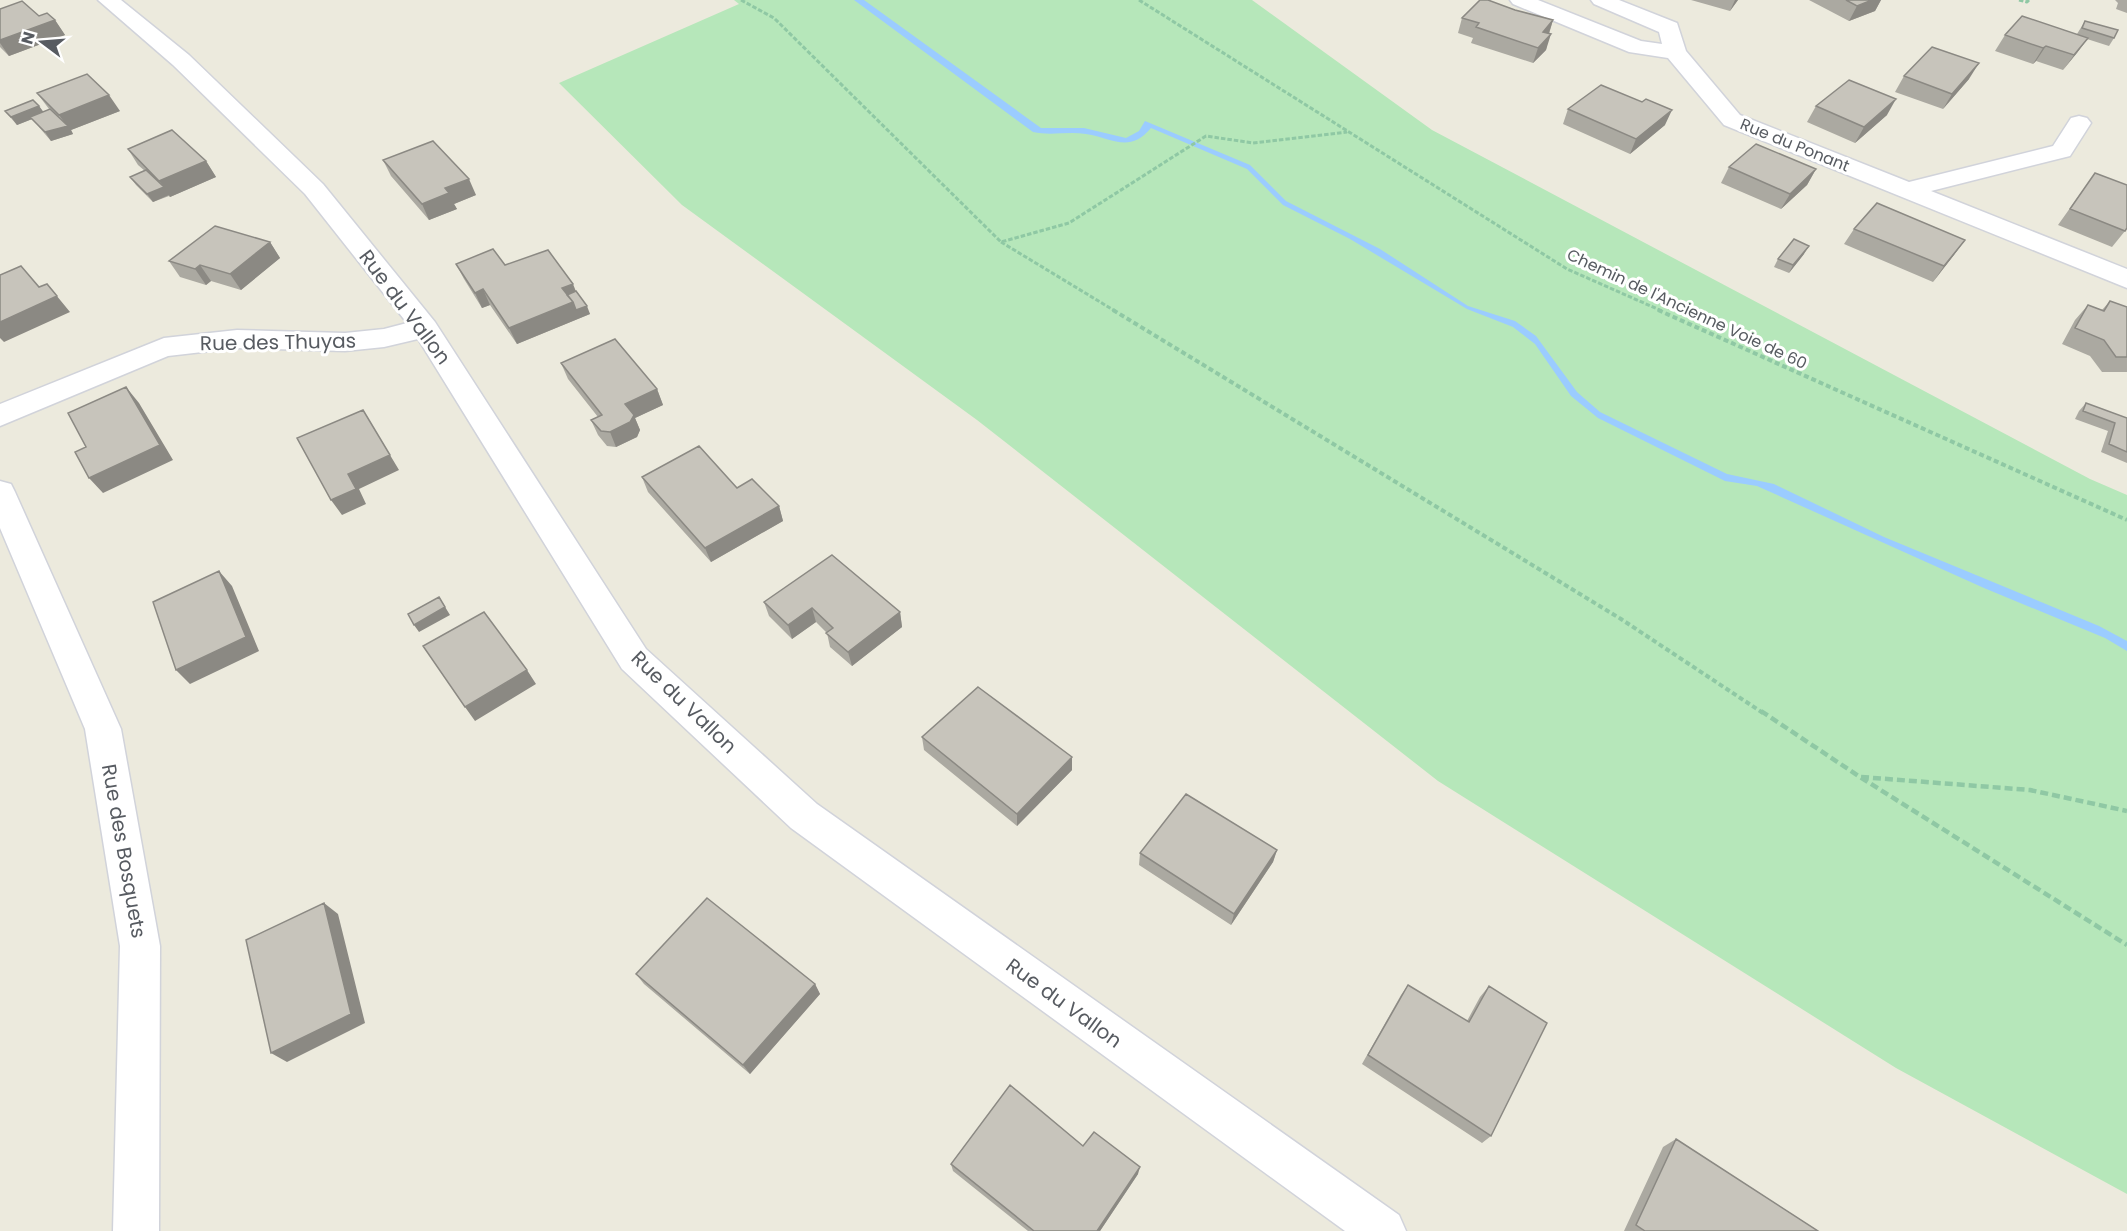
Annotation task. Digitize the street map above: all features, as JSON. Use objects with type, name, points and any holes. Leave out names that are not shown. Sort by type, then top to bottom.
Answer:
[{"type":"street","name":"Rue du Vallon","points":[[108,0],[181,60],[314,189],[425,328],[634,659],[804,816],[1383,1231]]},
{"type":"street","points":[[1520,0],[1637,47],[1675,52]]},
{"type":"street","name":"Rue du Ponant","points":[[1601,0],[1669,28],[1675,52],[1732,120],[2127,279]]},
{"type":"street","points":[[1907,190],[2062,151],[2079,123]]},
{"type":"street","name":"Rue des Thuyas","points":[[0,416],[164,347],[237,339],[345,342],[384,338],[425,328]]},
{"type":"street","name":"Rue des Bosquets","points":[[0,492],[103,729],[140,946],[136,1231]]},
{"type":"path","points":[[741,0],[774,18],[1001,242],[1622,618],[1860,777],[2127,945]]},
{"type":"path","name":"Chemin de l'Ancienne Voie de 60","points":[[1138,0],[1567,269],[2127,520]]},
{"type":"path","points":[[2019,0],[2027,2],[2029,0]]},
{"type":"path","points":[[1001,242],[1069,223],[1206,136],[1253,143],[1348,132]]},
{"type":"path","points":[[1860,777],[2030,790],[2127,811]]},
{"type":"green space","points":[[734,0],[1252,0],[1432,130],[2090,479],[2127,495],[2127,1194],[1896,1068],[1438,781],[977,420],[682,205],[559,83],[739,4]]},
{"type":"water","points":[[854,0],[864,0],[1041,128],[1084,128],[1126,138],[1139,131],[1145,121],[1250,165],[1286,201],[1380,249],[1468,306],[1515,321],[1536,336],[1577,392],[1600,412],[1727,474],[1774,484],[1884,537],[2099,626],[2127,641],[2127,651],[2105,638],[1984,588],[1757,486],[1725,481],[1598,418],[1571,396],[1535,344],[1513,327],[1467,309],[1350,239],[1283,205],[1247,169],[1151,128],[1143,136],[1128,142],[1079,133],[1033,132]]},
{"type":"building","points":[[1480,0],[1488,0],[1553,20],[1543,32],[1551,34],[1538,48],[1476,27],[1479,23],[1462,18]]},
{"type":"building","points":[[1846,0],[1872,0],[1857,6]]},
{"type":"building","points":[[22,1],[39,16],[47,13],[55,20],[0,40],[0,9]]},
{"type":"building","points":[[2022,16],[2088,38],[2074,55],[2046,46],[2043,48],[2005,35]]},
{"type":"building","points":[[2085,21],[2118,30],[2114,38],[2082,28]]},
{"type":"building","points":[[1932,47],[1979,63],[1952,94],[1904,76]]},
{"type":"building","points":[[87,74],[109,95],[59,115],[37,93]]},
{"type":"building","points":[[1849,80],[1896,99],[1864,127],[1816,106]]},
{"type":"building","points":[[1601,85],[1642,102],[1646,99],[1672,110],[1636,139],[1568,109]]},
{"type":"building","points":[[33,100],[39,106],[11,117],[5,111]]},
{"type":"building","points":[[50,109],[68,126],[45,132],[30,117]]},
{"type":"building","points":[[172,130],[206,161],[159,181],[128,149]]},
{"type":"building","points":[[433,141],[469,179],[445,188],[449,193],[422,204],[383,160]]},
{"type":"building","points":[[1756,144],[1816,169],[1790,194],[1729,167]]},
{"type":"building","points":[[146,170],[164,187],[147,194],[130,177]]},
{"type":"building","points":[[2095,173],[2127,185],[2127,228],[2125,231],[2070,209]]},
{"type":"building","points":[[1877,203],[1965,240],[1944,266],[1854,229]]},
{"type":"building","points":[[215,226],[270,242],[230,274],[200,265],[195,269],[169,261]]},
{"type":"building","points":[[1794,239],[1809,246],[1793,265],[1778,259]]},
{"type":"building","points":[[493,249],[505,265],[548,250],[573,284],[562,288],[573,302],[509,328],[483,289],[475,293],[456,264]]},
{"type":"building","points":[[21,266],[39,287],[47,284],[57,296],[0,322],[0,275]]},
{"type":"building","points":[[576,291],[587,306],[576,310],[567,295]]},
{"type":"building","points":[[2110,301],[2127,307],[2127,357],[2116,357],[2104,340],[2075,328],[2088,305],[2104,311]]},
{"type":"building","points":[[615,339],[657,389],[625,404],[634,415],[630,422],[610,432],[601,431],[591,420],[602,415],[561,363]]},
{"type":"building","points":[[126,387],[160,445],[89,478],[75,452],[86,447],[68,413]]},
{"type":"building","points":[[2086,403],[2127,418],[2127,452],[2109,444],[2115,423],[2083,411]]},
{"type":"building","points":[[363,410],[390,455],[348,474],[356,489],[331,500],[297,438]]},
{"type":"building","points":[[699,446],[737,488],[752,479],[779,506],[705,548],[642,477]]},
{"type":"building","points":[[832,555],[900,612],[848,652],[826,633],[833,628],[812,608],[788,625],[764,602]]},
{"type":"building","points":[[219,571],[246,637],[176,670],[153,602]]},
{"type":"building","points":[[439,597],[445,607],[414,625],[408,614]]},
{"type":"building","points":[[484,612],[527,670],[465,707],[423,646]]},
{"type":"building","points":[[978,687],[1072,757],[1017,814],[922,737]]},
{"type":"building","points":[[1186,794],[1277,850],[1234,914],[1140,853]]},
{"type":"building","points":[[707,898],[815,984],[743,1065],[636,974]]},
{"type":"building","points":[[324,903],[351,1014],[271,1053],[246,940]]},
{"type":"building","points":[[1408,985],[1469,1022],[1489,986],[1547,1023],[1491,1136],[1368,1055]]},
{"type":"building","points":[[1010,1085],[1083,1146],[1094,1132],[1140,1167],[1097,1231],[1034,1231],[951,1164]]},
{"type":"building","points":[[1676,1139],[1818,1231],[1645,1231],[1636,1225]]}]
